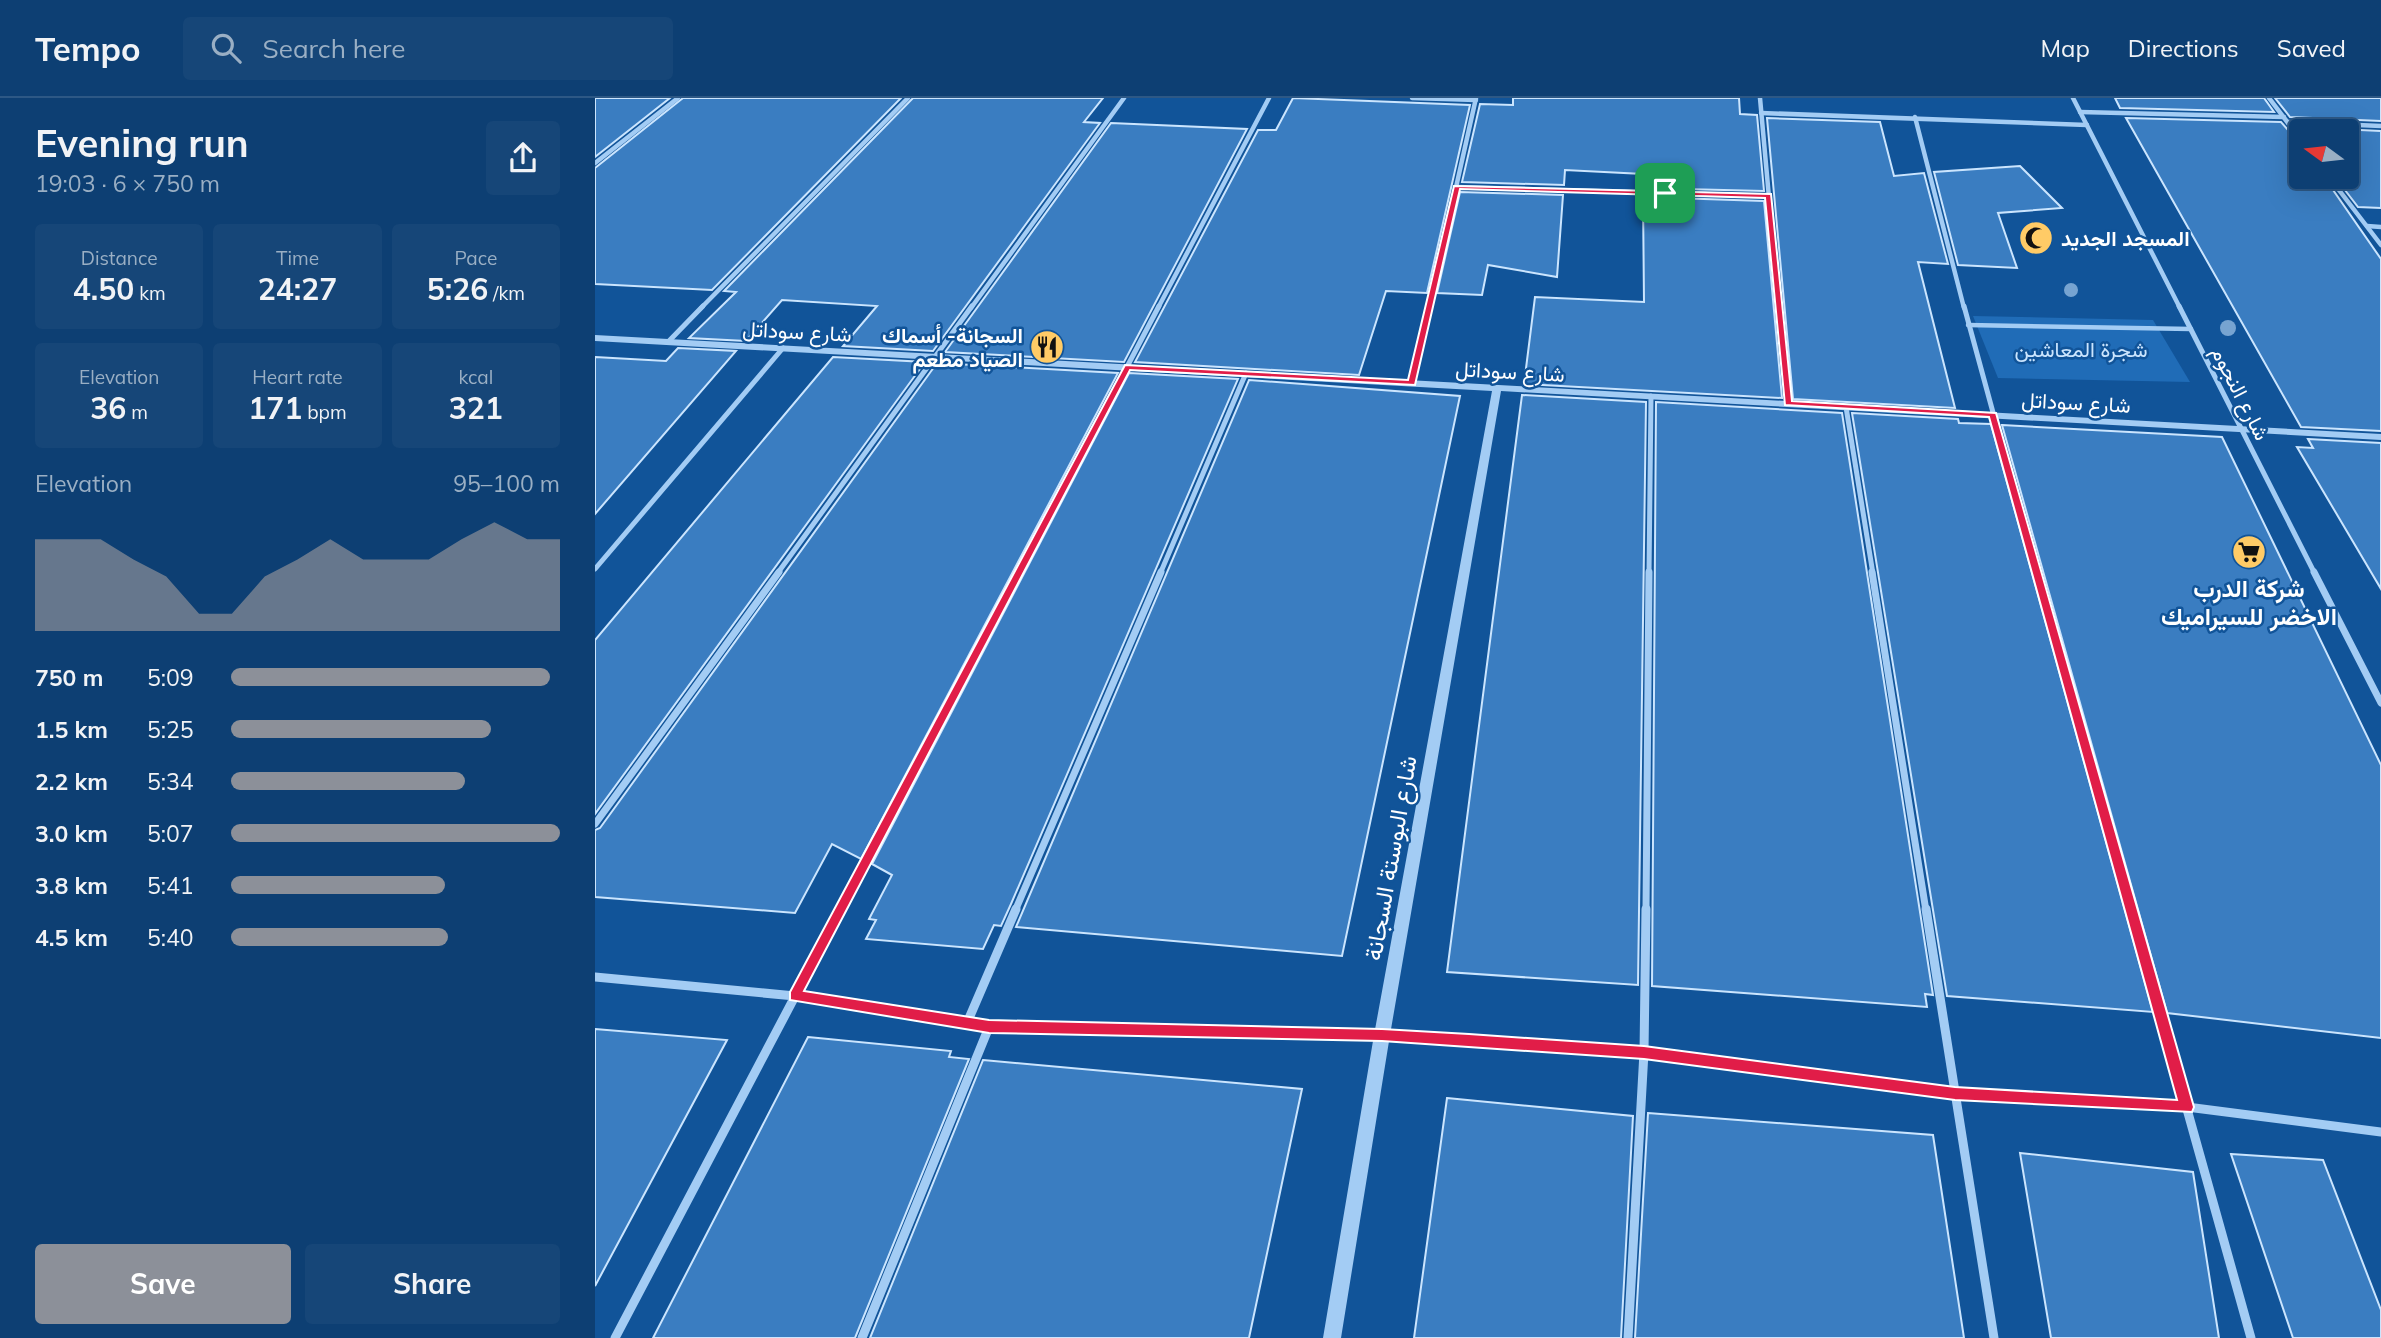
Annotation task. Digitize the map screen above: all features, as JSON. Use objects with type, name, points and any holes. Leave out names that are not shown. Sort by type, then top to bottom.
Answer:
[{"type":"street","points":[[595,163],[678,98]]},
{"type":"street","points":[[669,342],[908,98]]},
{"type":"street","points":[[595,824],[1124,98]]},
{"type":"street","points":[[615,1338],[1269,98]]},
{"type":"street","points":[[1412,98],[1476,99],[1412,383]]},
{"type":"street","points":[[1760,98],[1788,404]]},
{"type":"street","name":"شارع النجوم","points":[[2073,98],[2381,703]]},
{"type":"street","points":[[2269,98],[2288,122],[2381,126]]},
{"type":"street","points":[[2080,112],[2284,117]]},
{"type":"street","points":[[1761,113],[2087,125]]},
{"type":"street","points":[[1915,117],[1992,415],[2251,1338]]},
{"type":"street","points":[[1457,187],[1769,196]]},
{"type":"street","points":[[2338,189],[2381,245]]},
{"type":"street","points":[[2367,226],[2381,227]]},
{"type":"street","name":"شارع سوداتل","points":[[595,338],[2381,436]]},
{"type":"street","points":[[595,569],[783,348]]},
{"type":"street","points":[[967,1023],[1246,373]]},
{"type":"street","name":"شارع البوستة السجانة","points":[[1332,1338],[1382,1035],[1497,387]]},
{"type":"street","points":[[1628,1338],[1644,1052],[1651,396]]},
{"type":"street","points":[[1846,407],[1994,1338]]},
{"type":"street","points":[[595,977],[795,996],[989,1027],[1382,1035],[1644,1052],[1955,1093],[2186,1107],[2381,1132]]},
{"type":"street","points":[[862,1338],[989,1027]]},
{"type":"lane","points":[[1968,325],[2190,329]]},
{"type":"green space","name":"شجرة المعاشين","points":[[1973,316],[2153,320],[2190,382],[1998,378]]},
{"type":"building","points":[[595,98],[670,98],[595,157]]},
{"type":"building","points":[[683,98],[901,98],[712,290],[595,284],[595,168]]},
{"type":"building","points":[[913,98],[1103,98],[1084,122],[1100,123],[933,351],[843,346],[877,306],[782,300],[746,341],[689,338],[736,292],[724,291]]},
{"type":"building","points":[[1293,98],[1470,105],[1427,293],[1386,291],[1359,375],[1135,362],[1258,130],[1276,130]]},
{"type":"building","points":[[1513,98],[1739,98],[1740,114],[1757,115],[1764,191],[1643,188],[1643,174],[1565,170],[1564,185],[1462,182],[1480,104],[1513,105]]},
{"type":"building","points":[[2115,98],[2264,98],[2274,112],[2120,108]]},
{"type":"building","points":[[2275,98],[2381,98],[2381,121],[2290,117]]},
{"type":"building","points":[[1767,118],[1880,122],[1894,176],[1924,173],[1948,264],[1918,262],[1955,408],[1793,399]]},
{"type":"building","points":[[2126,118],[2281,122],[2289,131],[2289,189],[2332,189],[2381,259],[2381,431],[2301,427]]},
{"type":"building","points":[[1111,123],[1247,129],[1124,362],[945,352]]},
{"type":"building","points":[[2359,130],[2381,131],[2381,208],[2358,207],[2344,189],[2359,189]]},
{"type":"building","points":[[2020,166],[2062,208],[1998,213],[2017,268],[1958,265],[1934,172]]},
{"type":"building","points":[[1460,192],[1563,195],[1557,277],[1488,265],[1482,295],[1437,293]]},
{"type":"building","points":[[1643,197],[1764,201],[1782,398],[1524,384],[1535,297],[1644,302]]},
{"type":"building","points":[[678,348],[736,351],[595,514],[595,357],[666,361]]},
{"type":"building","points":[[833,357],[925,362],[595,814],[595,640]]},
{"type":"building","points":[[937,363],[1118,373],[861,859],[832,844],[795,913],[595,897],[595,830],[600,828]]},
{"type":"building","points":[[1129,373],[1238,379],[1001,926],[994,925],[983,949],[866,939],[876,920],[869,919],[892,875],[872,864]]},
{"type":"building","points":[[1249,380],[1460,396],[1342,956],[1016,927]]},
{"type":"building","points":[[1522,395],[1646,402],[1638,985],[1447,972]]},
{"type":"building","points":[[1656,402],[1842,413],[1933,995],[1925,994],[1927,1007],[1652,986]]},
{"type":"building","points":[[1852,413],[1958,419],[1959,423],[1991,424],[2153,1012],[1947,996]]},
{"type":"building","points":[[2002,425],[2222,437],[2381,765],[2381,1038],[2167,1013]]},
{"type":"building","points":[[2308,439],[2381,443],[2381,589],[2297,447],[2313,448]]},
{"type":"building","points":[[595,1029],[727,1040],[595,1286]]},
{"type":"building","points":[[808,1037],[951,1051],[949,1057],[969,1059],[855,1338],[653,1338]]},
{"type":"building","points":[[983,1060],[1302,1089],[1249,1338],[870,1338]]},
{"type":"building","points":[[1447,1098],[1633,1116],[1621,1338],[1414,1338]]},
{"type":"building","points":[[1648,1113],[1933,1135],[1964,1338],[1635,1338]]},
{"type":"building","points":[[2020,1153],[2193,1172],[2219,1338],[2051,1338]]},
{"type":"building","points":[[2231,1154],[2323,1160],[2381,1310],[2381,1338],[2293,1338]]},
{"type":"place","name":"المسجد الجديد","points":[[2036,238]]},
{"type":"place","name":"السجانة- أسماك الصياد مطعم","points":[[1047,347]]},
{"type":"place","name":"شركة الدرب الاخضر للسيراميك","points":[[2249,552]]},
{"type":"route","points":[[1457,187],[1665,193],[1769,196],[1788,404],[1992,415],[2186,1107],[1955,1093],[1644,1052],[1382,1035],[989,1027],[795,996],[1128,367],[1412,383],[1457,187]]}]
